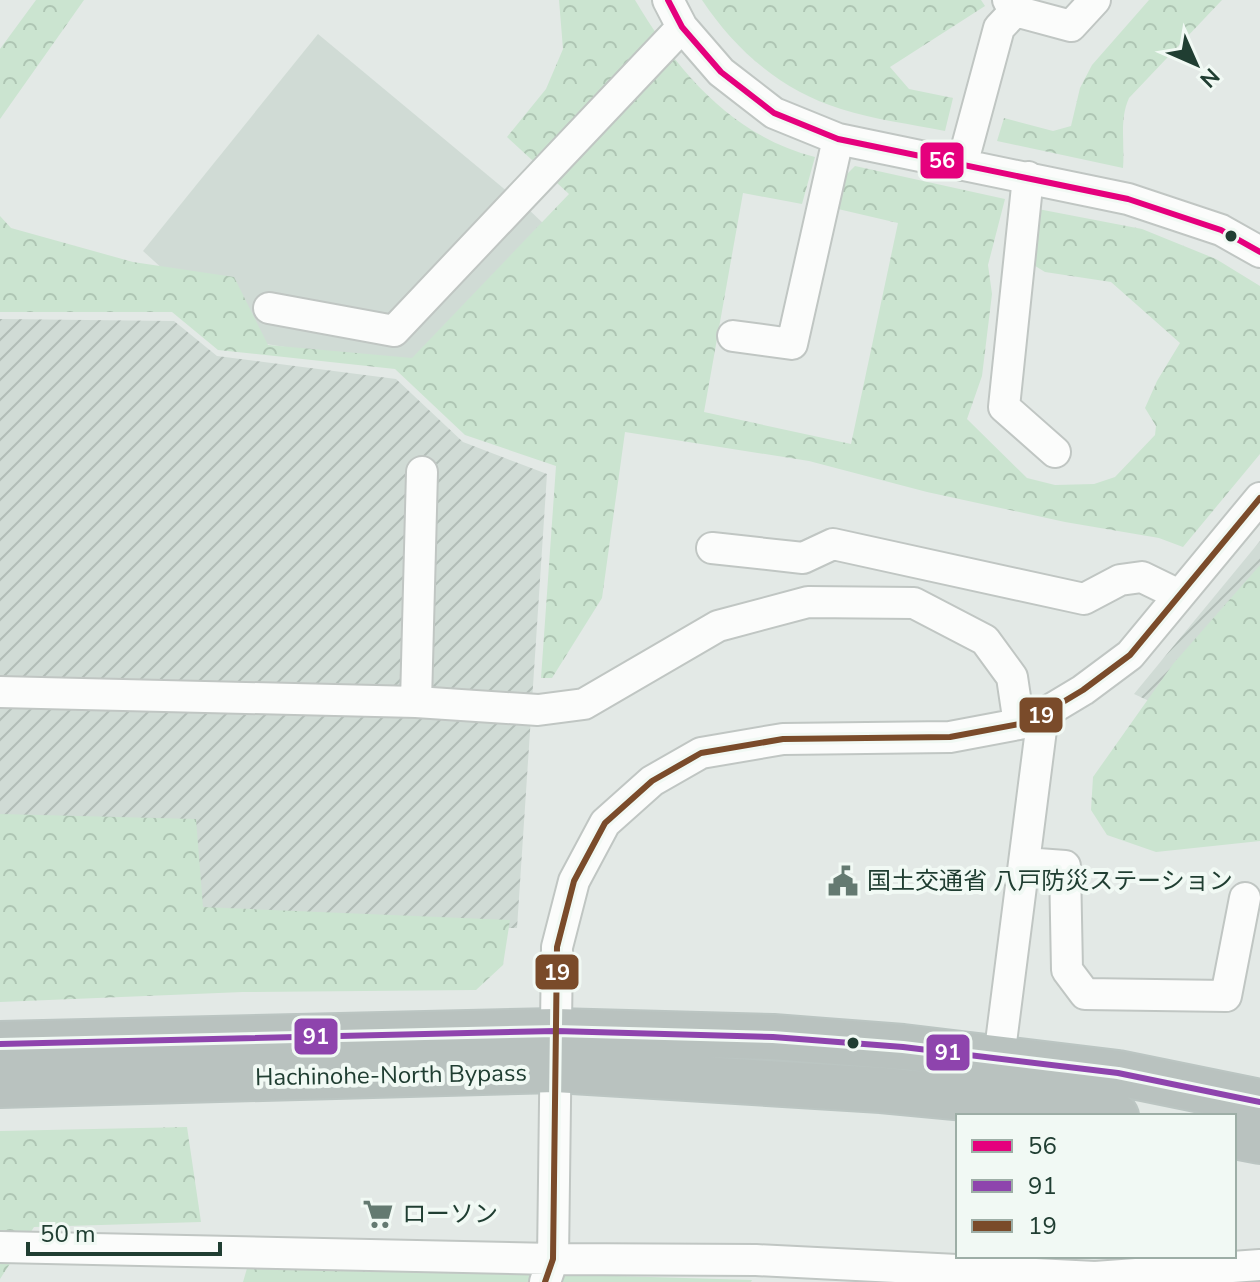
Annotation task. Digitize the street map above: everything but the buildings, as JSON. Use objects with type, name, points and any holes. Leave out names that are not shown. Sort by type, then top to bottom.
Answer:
[{"type":"highway","name":"Hachinohe-North Bypass","points":[[0,1085],[773,1037],[903,1047],[1118,1073],[1260,1102]]},
{"type":"highway","name":"Hachinohe-North Bypass","points":[[0,1044],[556,1051],[1101,1114]]},
{"type":"highway","points":[[1236,1136],[1260,1141]]},
{"type":"street","points":[[668,0],[682,27],[721,72],[774,113],[838,139],[1128,199],[1221,230],[1260,252]]},
{"type":"street","points":[[962,165],[999,28],[1011,5],[1071,26],[1095,0]]},
{"type":"street","points":[[269,308],[394,331],[682,27]]},
{"type":"street","points":[[733,336],[792,344],[838,139]]},
{"type":"street","points":[[1028,177],[1004,407],[1055,452]]},
{"type":"street","points":[[416,702],[422,472]]},
{"type":"street","points":[[549,1270],[557,947],[574,881],[605,823],[652,781],[701,753],[783,739],[950,737],[1031,719],[1083,690],[1130,655],[1260,498]]},
{"type":"street","points":[[712,548],[803,558],[833,544],[1084,599],[1120,580],[1142,577],[1179,595]]},
{"type":"street","points":[[803,558],[808,602]]},
{"type":"street","points":[[0,692],[416,702],[538,710],[584,704],[718,626],[808,602],[914,603],[985,640],[1012,677],[1031,719],[1024,863],[999,1058]]},
{"type":"street","points":[[1024,863],[1065,866],[1067,970],[1085,994],[1226,996],[1245,898]]},
{"type":"street","points":[[0,1247],[549,1270],[756,1260],[1095,1277],[1260,1265]]},
{"type":"shaded area","points":[[318,34],[545,225],[416,368],[241,340],[143,251]]},
{"type":"shaded area","points":[[0,319],[174,321],[217,356],[396,379],[463,442],[547,474],[517,928],[0,928]]},
{"type":"shaded area","points":[[1260,541],[1260,752],[1134,694]]},
{"type":"green space","points":[[36,0],[84,0],[0,119],[0,49]]},
{"type":"green space","points":[[559,0],[635,0],[669,52],[710,97],[758,134],[815,157],[802,204],[743,193],[704,412],[851,444],[898,223],[838,209],[847,174],[855,166],[1005,199],[988,265],[992,294],[982,376],[967,419],[1027,478],[1055,485],[1094,484],[1115,477],[1155,435],[1156,426],[1145,408],[1180,343],[1111,282],[1045,272],[1032,264],[1038,209],[1142,229],[1216,259],[1260,286],[1260,454],[1183,547],[1159,538],[1065,522],[927,492],[809,461],[625,432],[602,598],[552,678],[541,678],[556,466],[465,435],[395,369],[218,350],[172,312],[0,312],[0,216],[11,228],[133,262],[234,277],[268,345],[412,358],[569,194],[507,137],[546,89],[563,49]]},
{"type":"green space","points":[[702,0],[981,0],[985,6],[890,67],[909,89],[953,98],[945,131],[854,113],[799,92],[745,52]]},
{"type":"green space","points":[[1149,0],[1222,0],[1129,98],[1123,123],[1123,168],[997,141],[1004,118],[1053,131],[1071,126],[1080,88],[1092,65]]},
{"type":"green space","points":[[1260,565],[1260,841],[1156,852],[1107,835],[1091,810],[1093,777],[1173,664]]},
{"type":"green space","points":[[0,814],[196,819],[203,907],[510,920],[503,965],[476,990],[243,992],[0,1002]]},
{"type":"green space","points":[[187,1127],[201,1222],[34,1227],[0,1279],[0,1131]]},
{"type":"green space","points":[[248,1265],[752,1280],[243,1282]]},
{"type":"transit line","name":"56","points":[[668,0],[682,27],[721,72],[774,113],[838,139],[1128,199],[1221,230],[1260,252]]},
{"type":"transit line","name":"19","points":[[545,1282],[553,1259],[557,947],[574,881],[605,823],[652,781],[701,753],[783,739],[950,737],[1019,724],[1043,714],[1083,690],[1130,655],[1260,498]]},
{"type":"transit line","name":"91","points":[[0,1044],[556,1031],[773,1037],[903,1047],[1118,1073],[1260,1102]]},
{"type":"place","name":"国土交通省 八戸防災ステーション","points":[[843,881]]},
{"type":"place","name":"ローソン","points":[[378,1214]]}]
